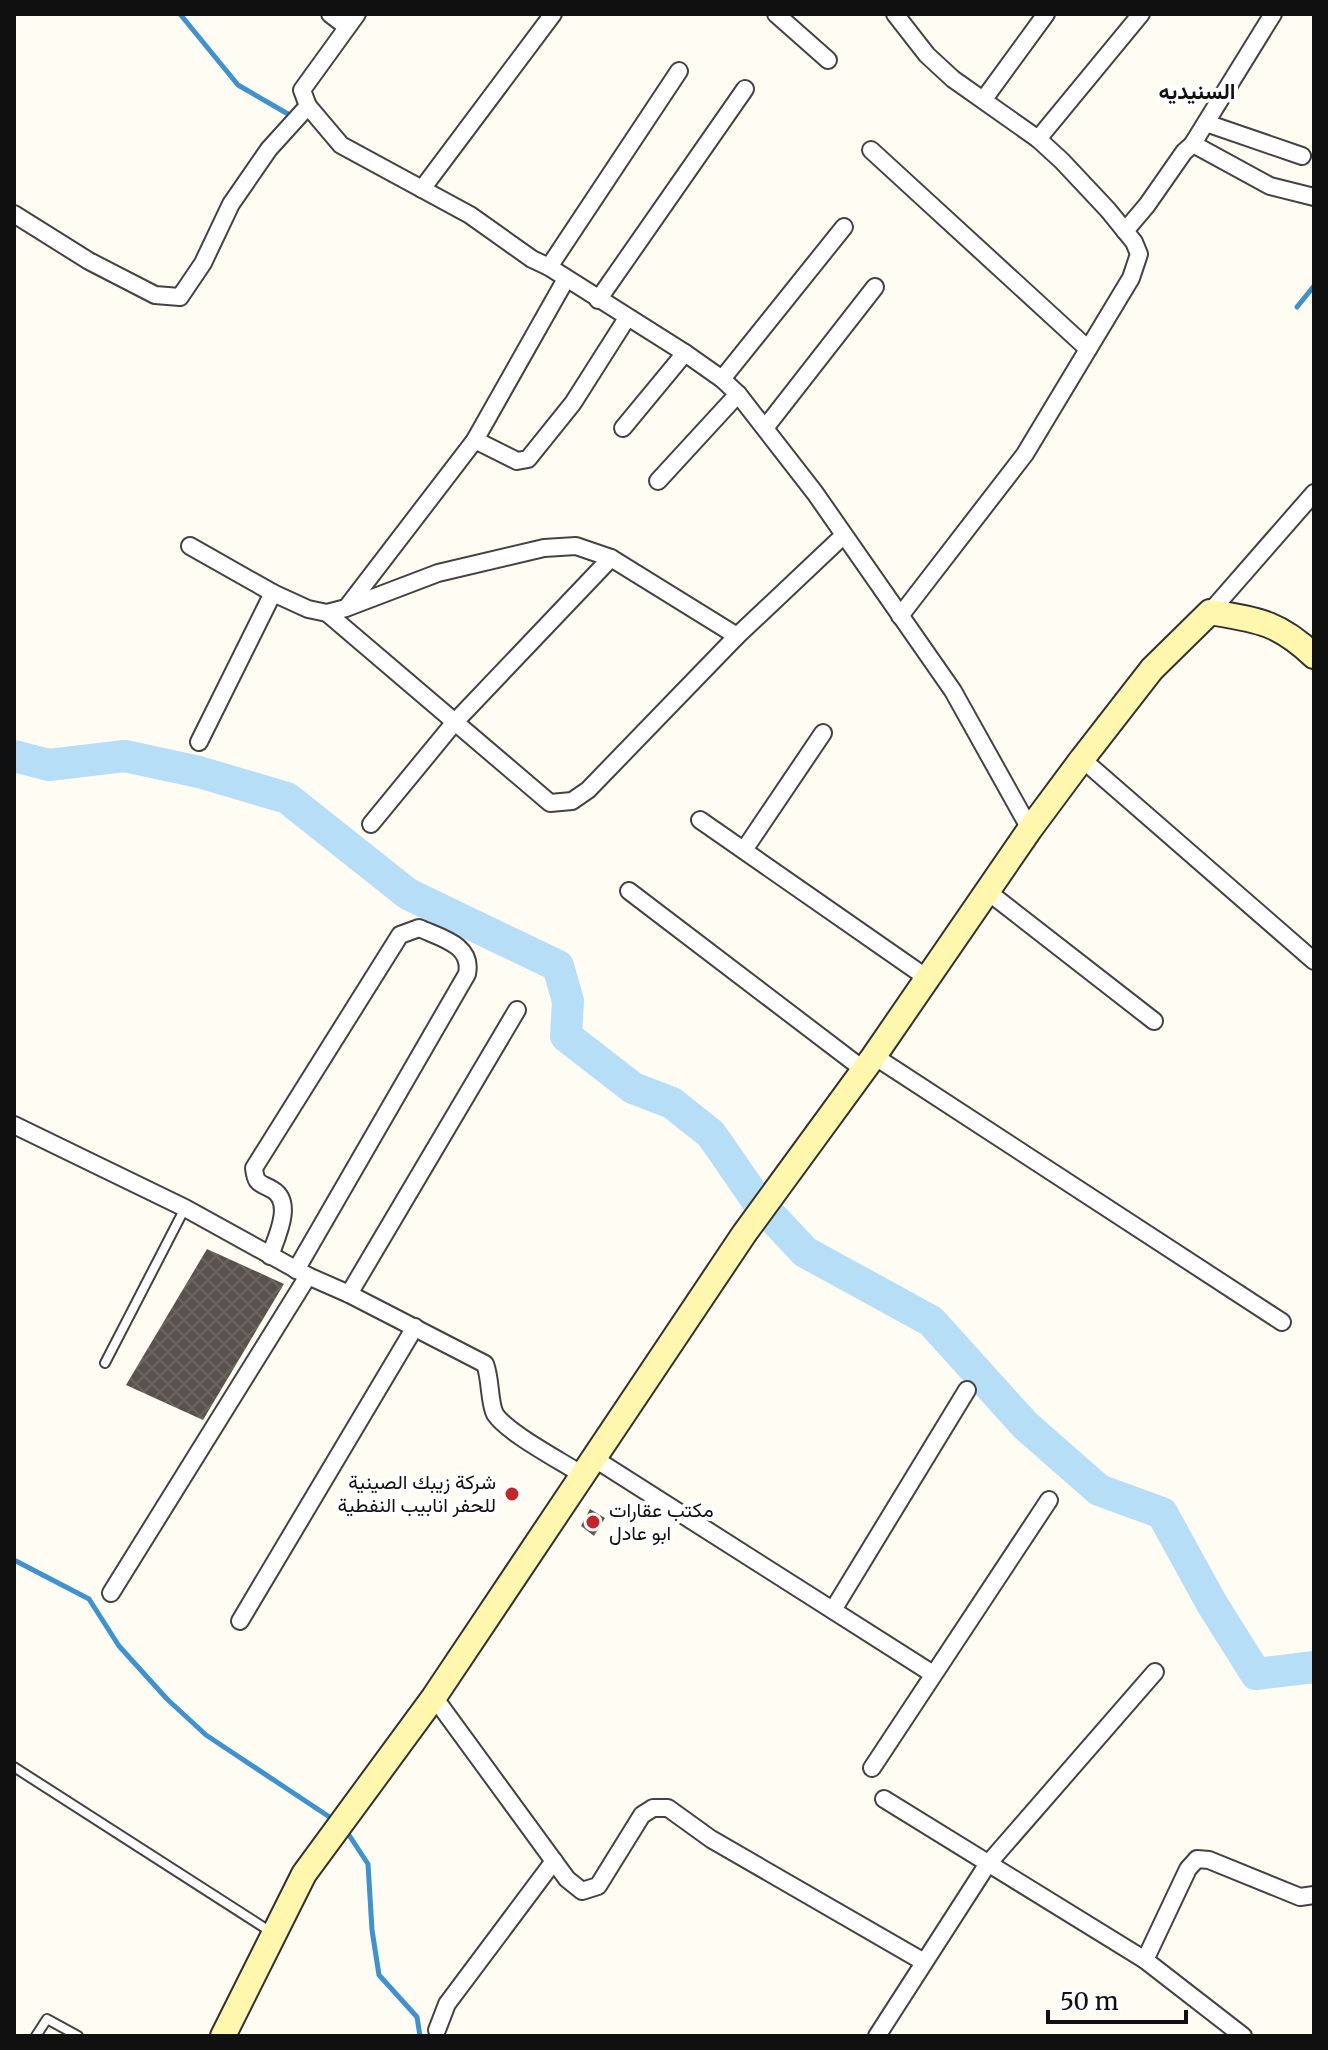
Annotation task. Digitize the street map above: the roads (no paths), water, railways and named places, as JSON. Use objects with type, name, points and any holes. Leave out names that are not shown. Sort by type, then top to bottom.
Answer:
[{"type":"main road","points":[[223,2036],[304,1874],[434,1697],[744,1234],[869,1063],[1030,829],[1152,669],[1210,612],[1271,624],[1292,635],[1314,656]]},
{"type":"street","points":[[330,14],[352,20],[302,90],[308,106],[341,145],[470,215],[532,259],[685,353],[738,394],[844,535],[953,691],[1030,829]]},
{"type":"street","points":[[422,189],[553,14]]},
{"type":"street","points":[[776,14],[828,60]]},
{"type":"street","points":[[895,14],[927,55],[953,79],[1038,139],[1062,161],[1125,231],[1139,254],[1137,265],[1025,454],[900,616]]},
{"type":"street","points":[[984,99],[1046,14]]},
{"type":"street","points":[[1038,139],[1141,14]]},
{"type":"street","points":[[1125,231],[1192,145],[1273,14]]},
{"type":"street","points":[[549,267],[679,71]]},
{"type":"street","points":[[598,300],[745,89]]},
{"type":"street","points":[[14,214],[89,261],[155,295],[180,297],[203,263],[231,204],[269,149],[308,106]]},
{"type":"street","points":[[1206,123],[1302,156]]},
{"type":"street","points":[[1192,145],[1270,186],[1314,197]]},
{"type":"street","points":[[871,150],[1088,349]]},
{"type":"street","points":[[722,379],[844,227]]},
{"type":"street","points":[[346,608],[475,440],[566,279]]},
{"type":"street","points":[[765,428],[875,287]]},
{"type":"street","points":[[475,440],[517,461],[528,459],[573,403],[627,318]]},
{"type":"street","points":[[623,428],[685,353]]},
{"type":"street","points":[[658,481],[738,394]]},
{"type":"street","points":[[1210,612],[1314,493]]},
{"type":"street","points":[[327,613],[550,803],[572,801],[588,790],[737,636],[844,535]]},
{"type":"street","points":[[190,546],[273,593],[308,609],[327,613],[438,573],[544,548],[576,546],[611,558],[737,636]]},
{"type":"street","points":[[371,824],[454,723],[611,558]]},
{"type":"street","points":[[199,742],[273,593]]},
{"type":"street","points":[[744,850],[823,733]]},
{"type":"street","points":[[1082,759],[1314,961]]},
{"type":"street","points":[[700,820],[927,978]]},
{"type":"street","points":[[629,891],[869,1063],[1282,1322]]},
{"type":"street","points":[[987,891],[1154,1021]]},
{"type":"street","points":[[111,1593],[302,1273],[467,974],[467,955],[458,946],[419,928],[400,935],[254,1168],[260,1186],[273,1190],[280,1197],[283,1207],[282,1221],[270,1256]]},
{"type":"street","points":[[349,1294],[517,1010]]},
{"type":"street","points":[[14,1125],[185,1208],[302,1273],[485,1364],[491,1378],[494,1412],[506,1426],[589,1467],[833,1610],[933,1674]]},
{"type":"street","points":[[240,1621],[415,1327]]},
{"type":"street","points":[[833,1610],[967,1390]]},
{"type":"street","points":[[872,1768],[1049,1500]]},
{"type":"street","points":[[884,2033],[924,1962],[987,1865],[1155,1672]]},
{"type":"street","points":[[434,1697],[567,1879],[582,1891],[598,1886],[642,1815],[653,1808],[668,1808],[711,1839],[924,1962]]},
{"type":"street","points":[[884,1799],[1145,1960],[1243,2036]]},
{"type":"street","points":[[1145,1960],[1188,1869],[1197,1859],[1209,1860],[1300,1897],[1314,1895]]},
{"type":"street","points":[[437,2030],[447,2004],[554,1861]]},
{"type":"lane","points":[[105,1363],[185,1208]]},
{"type":"lane","points":[[14,1767],[275,1935]]},
{"type":"lane","points":[[36,2036],[47,2019],[78,2036]]},
{"type":"waterway","points":[[180,14],[238,85],[288,114]]},
{"type":"waterway","points":[[1297,307],[1314,286]]},
{"type":"waterway","points":[[14,756],[49,765],[125,756],[199,772],[287,798],[408,894],[558,966],[568,1001],[566,1036],[633,1088],[672,1103],[711,1134],[758,1202],[805,1252],[931,1321],[1025,1425],[1099,1490],[1162,1513],[1212,1604],[1256,1674],[1314,1667]]},
{"type":"waterway","points":[[14,1560],[89,1599],[119,1646],[167,1699],[206,1735],[334,1820]]},
{"type":"waterway","points":[[345,1829],[368,1864],[372,1930],[379,1975],[417,2017],[420,2036]]},
{"type":"place","name":"شركة زيبك الصينية للحفر انابيب النفطية","points":[[512,1494]]},
{"type":"place","name":"مكتب عقارات ابو عادل","points":[[593,1522]]},
{"type":"district","name":"السنيديه","points":[[1197,91]]}]
